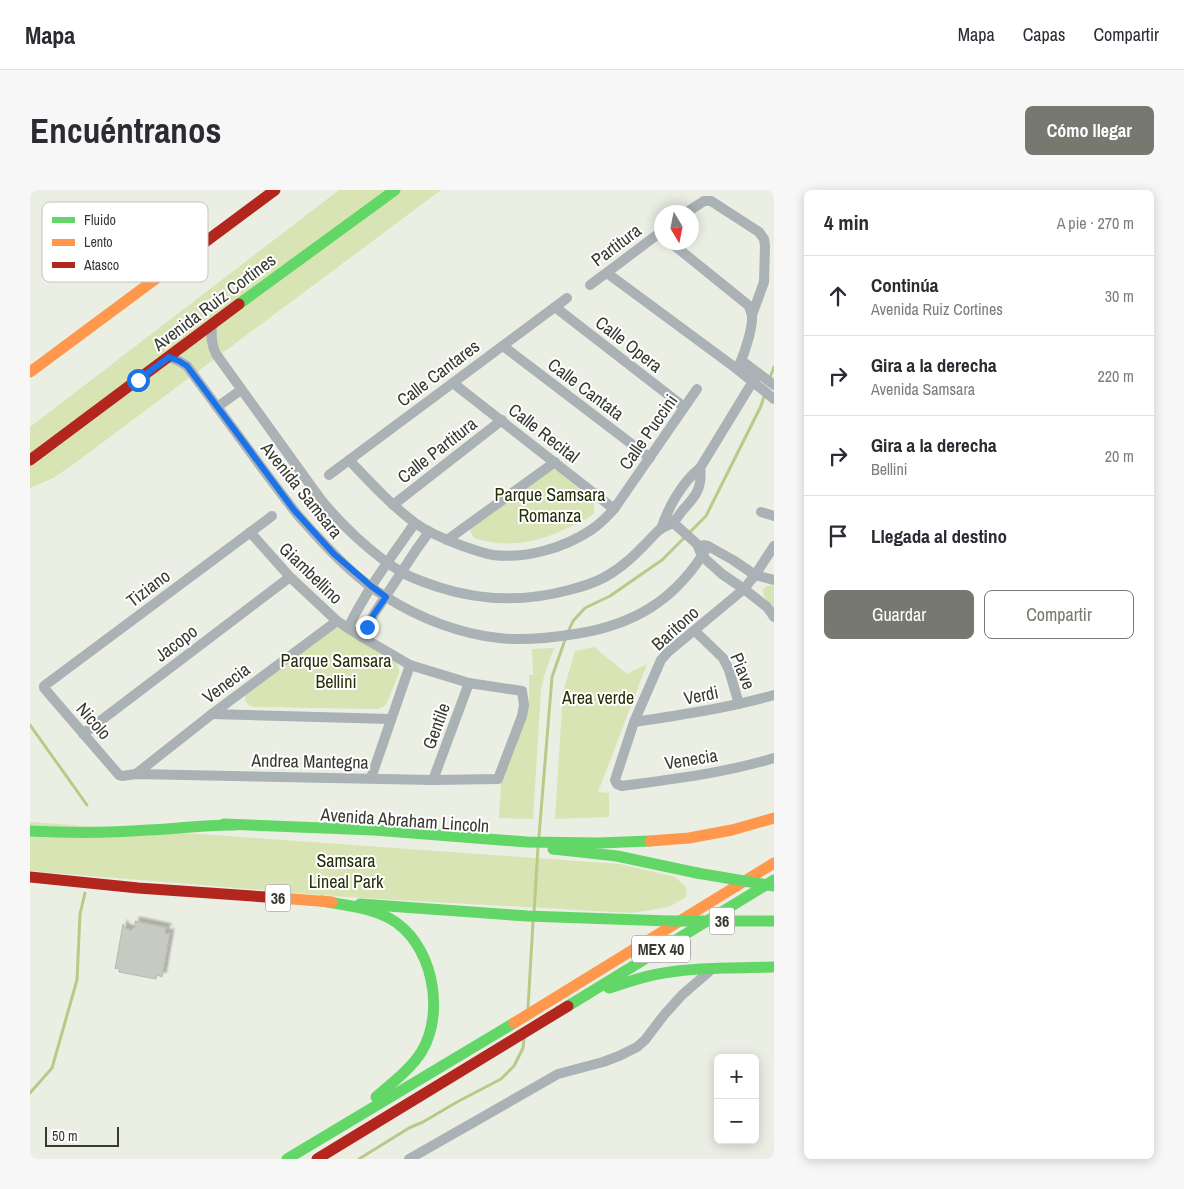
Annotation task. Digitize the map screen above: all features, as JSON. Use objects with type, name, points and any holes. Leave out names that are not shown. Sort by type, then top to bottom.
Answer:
[{"type":"main road","points":[[208,240],[275,190]]},
{"type":"main road","name":"Avenida Ruiz Cortines","points":[[30,460],[395,190]]},
{"type":"main road","points":[[30,372],[151,282]]},
{"type":"main road","points":[[224,824],[374,830],[548,843],[642,842],[688,838],[732,830],[774,818]]},
{"type":"main road","points":[[30,823],[68,833]]},
{"type":"main road","name":"Avenida Abraham Lincoln","points":[[30,832],[68,833],[154,830],[224,824],[519,845],[617,856],[697,873],[774,886]]},
{"type":"main road","name":"MEX 40","points":[[287,1159],[501,1032],[774,863]]},
{"type":"main road","name":"36","points":[[30,877],[138,888],[527,916],[669,921],[774,921]]},
{"type":"main road","name":"MEX 40","points":[[317,1159],[774,880]]},
{"type":"main road","points":[[322,901],[372,911],[400,925],[414,940],[422,954],[434,995],[430,1032],[421,1050],[409,1066],[395,1080],[328,1135]]},
{"type":"main road","points":[[572,1003],[606,989],[673,972],[774,967]]},
{"type":"street","points":[[698,205],[704,201],[711,201],[759,232],[764,239],[764,282],[752,315]]},
{"type":"street","name":"Partitura","points":[[590,284],[654,238]]},
{"type":"street","points":[[680,250],[748,305],[751,310],[752,323],[739,365]]},
{"type":"street","points":[[607,273],[739,365],[766,379]]},
{"type":"street","name":"Calle Cantares","points":[[329,475],[567,298]]},
{"type":"street","name":"Calle Opera","points":[[555,307],[684,407]]},
{"type":"street","name":"Avenida Samsara","points":[[212,324],[211,339],[213,349],[318,497],[331,512],[361,541],[401,572],[426,583],[453,591],[506,599],[523,598],[577,588],[604,577],[632,558],[669,519],[693,499],[700,484],[700,468]]},
{"type":"street","name":"Calle Cantata","points":[[503,346],[650,458]]},
{"type":"street","name":"Avenida Samsara","points":[[169,357],[187,366],[294,510],[334,554],[386,597],[416,613],[454,629],[512,639],[569,635],[602,629],[629,620],[653,606],[690,573],[708,546]]},
{"type":"street","points":[[739,365],[756,385],[774,400]]},
{"type":"street","name":"Avenida Samsara","points":[[669,519],[684,485],[700,468],[756,385],[766,379]]},
{"type":"street","name":"Calle Recital","points":[[453,383],[614,509]]},
{"type":"street","name":"Calle Puccini","points":[[348,460],[393,505],[429,532],[478,552],[497,555],[521,555],[543,551],[585,534],[602,522],[614,509],[697,388]]},
{"type":"street","points":[[217,407],[241,390]]},
{"type":"street","name":"Calle Partitura","points":[[393,505],[502,420]]},
{"type":"street","points":[[447,540],[555,462]]},
{"type":"street","points":[[761,512],[774,516]]},
{"type":"street","name":"Tiziano","points":[[44,686],[272,516]]},
{"type":"street","points":[[669,519],[697,544],[702,556],[722,574],[767,607],[774,617]]},
{"type":"street","points":[[348,628],[371,586],[415,523]]},
{"type":"street","name":"Giambellino","points":[[250,532],[290,577],[337,621],[362,637],[410,664],[469,683],[522,691],[524,705],[522,716],[497,780]]},
{"type":"street","points":[[362,637],[372,617],[429,532]]},
{"type":"street","points":[[697,544],[708,546],[734,560],[755,575],[774,580]]},
{"type":"street","name":"Baritono","points":[[615,780],[634,722],[661,660],[668,652],[744,589],[774,546]]},
{"type":"street","name":"Jacopo","points":[[83,734],[290,577]]},
{"type":"street","name":"Venecia","points":[[136,774],[212,714],[337,621]]},
{"type":"street","name":"Piave","points":[[695,631],[724,658],[739,704]]},
{"type":"street","points":[[371,778],[410,664]]},
{"type":"street","name":"Gentile","points":[[433,780],[469,683]]},
{"type":"street","name":"Nicolo","points":[[44,686],[83,734],[119,775],[122,776]]},
{"type":"street","name":"Verdi","points":[[634,722],[687,715],[774,695]]},
{"type":"street","points":[[212,714],[390,719]]},
{"type":"street","name":"Venecia","points":[[615,780],[617,784],[622,786],[728,770],[774,758]]},
{"type":"street","name":"Andrea Mantegna","points":[[122,776],[136,774],[497,780]]},
{"type":"street","points":[[409,1159],[558,1074],[602,1062],[637,1047],[645,1040],[677,1000],[712,969]]},
{"type":"green space","points":[[339,190],[441,190],[71,466],[53,478],[30,488],[30,427]]},
{"type":"green space","name":"Parque Samsara Romanza","points":[[553,469],[594,502],[594,513],[590,517],[562,531],[520,543],[490,542],[474,538],[470,531],[471,527]]},
{"type":"green space","points":[[774,586],[774,609],[766,600],[763,592],[763,589]]},
{"type":"green space","name":"Parque Samsara Bellini","points":[[335,628],[341,629],[397,663],[399,673],[386,705],[378,709],[255,707],[247,703],[245,694]]},
{"type":"green space","name":"Area verde","points":[[594,647],[627,674],[647,664],[598,792],[609,793],[609,817],[555,819],[563,692],[575,651]]},
{"type":"green space","points":[[554,648],[541,690],[533,819],[499,818],[501,782],[529,698],[529,675],[533,675],[532,649]]},
{"type":"green space","name":"Samsara Lineal Park","points":[[30,822],[620,864],[675,877],[687,888],[686,897],[669,907],[631,913],[346,897],[30,871]]},
{"type":"building","points":[[135,921],[168,928],[165,929],[165,933],[168,934],[170,932],[162,977],[158,975],[156,979],[119,972],[119,969],[115,969],[123,924],[125,928],[131,930],[135,927]]},
{"type":"waterway","points":[[769,380],[774,367]]},
{"type":"waterway","points":[[568,632],[573,621],[585,608],[610,596],[662,560],[706,516],[761,406],[765,393]]},
{"type":"waterway","points":[[539,836],[552,677],[566,637]]},
{"type":"waterway","points":[[30,725],[87,805]]},
{"type":"waterway","points":[[534,913],[538,847]]},
{"type":"waterway","points":[[30,1093],[52,1068],[77,980],[80,914],[85,893]]},
{"type":"waterway","points":[[528,1008],[533,922]]},
{"type":"waterway","points":[[359,1159],[409,1128],[501,1079],[514,1066],[523,1048],[524,1039]]},
{"type":"traffic: fast","points":[[239,304],[395,190]]},
{"type":"traffic: fast","points":[[224,824],[374,830],[527,842],[599,843],[650,841]]},
{"type":"traffic: fast","points":[[30,831],[104,832],[236,825]]},
{"type":"traffic: fast","points":[[553,849],[617,856],[697,873]]},
{"type":"traffic: fast","points":[[697,873],[774,886]]},
{"type":"traffic: fast","points":[[568,1006],[774,880]]},
{"type":"traffic: fast","points":[[322,901],[364,909],[389,918],[404,929],[416,943],[425,959],[431,978],[433,1016],[429,1034],[422,1051],[407,1070],[376,1097]]},
{"type":"traffic: fast","points":[[360,904],[527,916],[669,921]]},
{"type":"traffic: fast","points":[[669,921],[774,921]]},
{"type":"traffic: fast","points":[[609,988],[645,977],[687,970],[774,967]]},
{"type":"traffic: fast","points":[[287,1159],[514,1023]]},
{"type":"traffic: slow","points":[[30,372],[151,282]]},
{"type":"traffic: slow","points":[[650,841],[689,838],[732,830],[774,818]]},
{"type":"traffic: slow","points":[[514,1023],[774,863]]},
{"type":"traffic: slow","points":[[266,897],[332,902]]},
{"type":"traffic: jam","points":[[208,240],[275,190]]},
{"type":"traffic: jam","points":[[30,460],[239,304]]},
{"type":"traffic: jam","points":[[30,877],[138,888],[266,897]]},
{"type":"traffic: jam","points":[[317,1159],[568,1006]]},
{"type":"route","points":[[138,380],[169,357],[187,366],[294,510],[334,554],[386,597],[367,627]]}]
